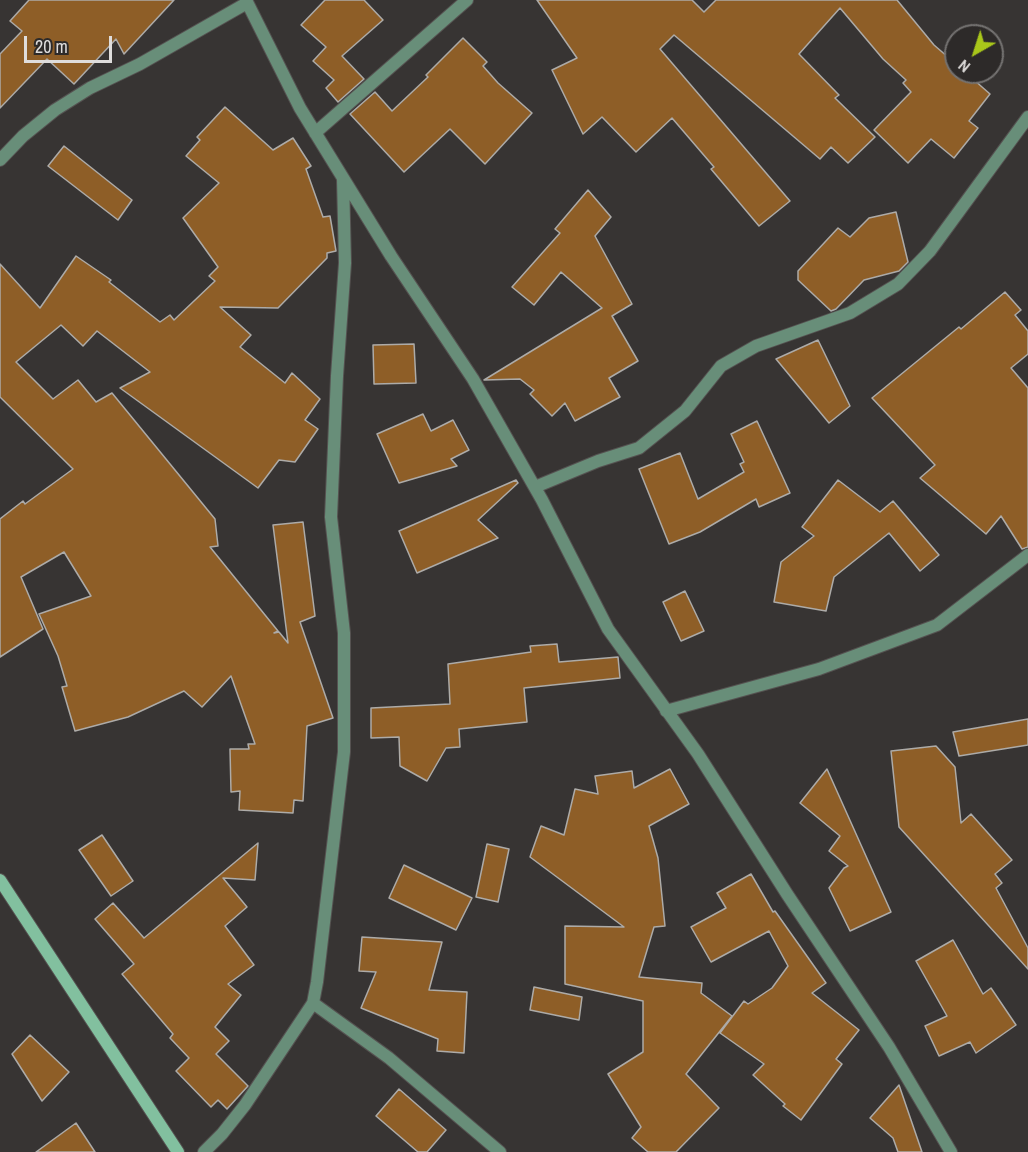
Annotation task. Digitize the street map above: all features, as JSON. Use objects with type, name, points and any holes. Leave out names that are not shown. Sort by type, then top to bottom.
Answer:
[{"type":"street","points":[[315,133],[467,0]]},
{"type":"street","points":[[0,160],[23,136],[55,110],[90,88],[140,64],[247,1],[300,108],[391,256],[473,380],[535,487],[608,629],[698,754],[787,894],[889,1047],[951,1152]]},
{"type":"street","points":[[535,487],[598,461],[639,448],[685,411],[721,366],[756,346],[850,313],[898,284],[930,250],[1028,117]]},
{"type":"street","points":[[204,1152],[245,1105],[314,1003],[344,752],[344,633],[331,517],[345,262],[343,178]]},
{"type":"street","points":[[666,711],[819,669],[937,625],[1028,555]]},
{"type":"street","points":[[0,880],[178,1152]]},
{"type":"street","points":[[314,1003],[398,1065],[500,1152]]},
{"type":"building","points":[[29,0],[174,0],[124,54],[116,39],[74,84],[47,59],[0,108],[0,54],[22,31],[10,21]]},
{"type":"building","points":[[325,0],[364,0],[383,20],[342,56],[364,79],[338,102],[326,88],[334,80],[313,61],[326,47],[301,25]]},
{"type":"building","points":[[537,0],[692,0],[704,12],[716,0],[897,0],[934,45],[944,54],[944,84],[979,84],[990,94],[969,121],[978,128],[954,158],[931,139],[908,163],[874,130],[911,92],[903,83],[906,80],[883,59],[840,8],[799,54],[839,95],[835,98],[875,137],[848,163],[831,147],[820,159],[674,35],[660,49],[790,201],[759,226],[711,169],[714,167],[672,118],[636,152],[602,117],[583,134],[552,70],[577,58]]},
{"type":"building","points":[[463,38],[487,62],[483,66],[498,83],[532,113],[485,164],[450,129],[404,172],[350,114],[375,92],[392,111],[428,77],[426,75]]},
{"type":"building","points":[[225,107],[273,150],[293,138],[311,166],[306,169],[323,217],[330,216],[336,251],[327,253],[327,258],[278,308],[220,307],[251,335],[240,347],[285,383],[292,373],[320,399],[305,420],[318,429],[295,462],[279,460],[258,488],[120,388],[150,372],[97,331],[83,346],[61,325],[16,362],[53,399],[78,380],[96,402],[112,393],[215,519],[218,546],[210,547],[278,631],[274,633],[279,632],[288,643],[273,525],[303,522],[315,616],[300,622],[333,718],[307,726],[303,801],[294,800],[293,813],[239,810],[240,791],[231,792],[230,749],[249,749],[248,744],[255,744],[231,676],[202,707],[184,691],[128,717],[75,731],[62,687],[67,686],[58,656],[39,614],[91,596],[64,552],[21,577],[43,629],[0,657],[0,519],[23,501],[25,504],[73,469],[0,397],[0,264],[40,308],[76,256],[111,280],[109,282],[160,322],[170,315],[174,320],[215,281],[209,276],[218,267],[183,218],[219,183],[186,156],[200,140],[197,137]]},
{"type":"building","points":[[64,146],[132,200],[118,220],[48,166]]},
{"type":"building","points":[[588,190],[611,217],[595,236],[632,304],[612,316],[638,361],[609,378],[620,397],[575,421],[565,403],[552,416],[530,394],[534,390],[520,379],[484,380],[602,308],[561,272],[534,305],[512,287],[560,233],[555,229]]},
{"type":"building","points":[[896,212],[908,262],[899,271],[864,280],[836,309],[831,311],[798,280],[798,271],[838,228],[850,237],[869,218]]},
{"type":"building","points":[[1005,292],[1021,310],[1015,315],[1028,331],[1028,354],[1011,368],[1028,388],[1028,547],[1022,549],[1001,516],[986,534],[920,478],[935,465],[872,398]]},
{"type":"building","points":[[818,340],[850,406],[829,423],[776,359]]},
{"type":"building","points":[[414,344],[416,383],[374,384],[373,345]]},
{"type":"building","points":[[423,414],[431,431],[453,420],[469,450],[451,459],[457,466],[399,483],[377,434]]},
{"type":"building","points":[[757,421],[790,493],[759,507],[756,499],[700,532],[669,544],[639,469],[680,453],[698,499],[744,472],[740,464],[744,462],[731,434]]},
{"type":"building","points":[[516,480],[518,483],[478,520],[498,538],[417,573],[399,531]]},
{"type":"building","points":[[838,480],[880,512],[893,501],[939,555],[920,571],[889,533],[834,577],[826,611],[774,602],[781,562],[814,536],[802,527]]},
{"type":"building","points":[[685,591],[704,631],[681,641],[663,602]]},
{"type":"building","points":[[557,644],[559,662],[618,657],[620,678],[524,688],[527,722],[459,729],[460,747],[446,748],[427,781],[400,766],[399,737],[371,738],[371,708],[450,704],[448,664],[531,652],[530,646]]},
{"type":"building","points":[[1028,719],[1028,745],[959,756],[953,732]]},
{"type":"building","points":[[936,746],[955,767],[961,823],[971,814],[1012,860],[995,874],[1002,883],[996,888],[1028,948],[1028,969],[899,827],[891,751]]},
{"type":"building","points":[[670,769],[689,804],[649,826],[658,858],[665,926],[654,927],[639,977],[702,983],[701,993],[732,1016],[686,1074],[719,1108],[676,1152],[648,1152],[632,1138],[641,1127],[608,1074],[643,1052],[643,1001],[565,984],[565,926],[624,927],[530,857],[541,826],[564,835],[575,789],[598,794],[595,776],[632,771],[634,788]]},
{"type":"building","points":[[827,769],[891,912],[850,931],[829,888],[848,866],[829,851],[840,836],[800,803]]},
{"type":"building","points":[[102,835],[133,881],[111,896],[79,850]]},
{"type":"building","points":[[258,843],[255,880],[223,878],[247,907],[225,926],[254,965],[228,984],[241,995],[215,1027],[229,1041],[216,1054],[248,1086],[227,1109],[218,1100],[211,1107],[176,1071],[189,1058],[170,1038],[173,1034],[122,974],[134,964],[95,919],[113,903],[144,938]]},
{"type":"building","points":[[487,844],[509,849],[498,902],[476,897]]},
{"type":"building","points":[[404,865],[472,898],[456,930],[389,898]]},
{"type":"building","points":[[751,874],[773,912],[775,911],[826,983],[812,993],[859,1030],[836,1059],[842,1064],[801,1120],[783,1106],[785,1104],[753,1075],[764,1064],[720,1033],[744,1001],[748,1004],[772,988],[788,966],[769,931],[711,962],[691,927],[726,908],[717,893]]},
{"type":"building","points":[[362,937],[442,942],[429,990],[467,992],[464,1053],[437,1051],[438,1039],[361,1008],[376,972],[359,971]]},
{"type":"building","points":[[953,940],[983,994],[991,988],[1016,1025],[976,1053],[970,1042],[939,1056],[925,1026],[947,1016],[916,961]]},
{"type":"building","points":[[534,987],[582,997],[579,1020],[530,1010]]},
{"type":"building","points":[[30,1035],[69,1072],[42,1101],[12,1054]]},
{"type":"building","points":[[899,1085],[922,1152],[898,1152],[893,1138],[870,1118]]},
{"type":"building","points":[[399,1089],[446,1130],[427,1152],[418,1152],[376,1116]]},
{"type":"building","points":[[76,1123],[95,1152],[36,1152]]}]
